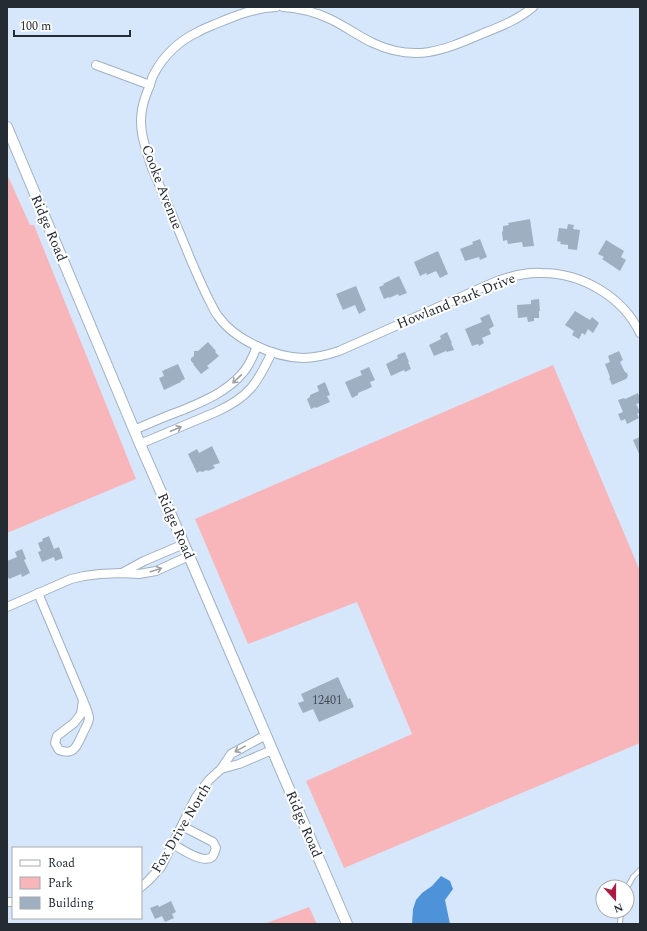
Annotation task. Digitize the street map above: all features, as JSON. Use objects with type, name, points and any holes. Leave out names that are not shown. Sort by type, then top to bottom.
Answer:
[{"type":"street","name":"Cooke Avenue","points":[[257,346],[240,337],[217,316],[200,281],[152,168],[145,149],[141,112],[144,97],[154,74],[165,58],[176,47],[198,31],[238,15],[251,11],[276,7]]},
{"type":"street","points":[[283,7],[317,13],[383,47],[410,53],[440,51],[451,47],[512,21],[533,7]]},
{"type":"street","points":[[96,65],[150,84]]},
{"type":"street","name":"Ridge Road","points":[[7,127],[134,430],[347,924]]},
{"type":"street","name":"Howland Park Drive","points":[[257,346],[272,352],[303,358],[327,355],[497,281],[517,275],[543,272],[578,279],[590,284],[608,295],[617,301],[640,333]]},
{"type":"street","points":[[134,430],[206,400],[232,384],[250,363],[257,346]]},
{"type":"street","points":[[140,444],[225,408],[243,396],[254,385],[272,352]]},
{"type":"street","points":[[121,573],[144,561],[184,544]]},
{"type":"street","points":[[7,607],[71,579],[100,574],[139,574],[156,571],[189,556]]},
{"type":"street","points":[[38,593],[83,700],[88,712],[89,720],[77,746],[73,750],[66,752],[59,750],[55,743],[57,736],[74,723],[81,714],[83,700]]},
{"type":"street","name":"Fox Drive North","points":[[142,886],[156,873],[165,860],[196,797],[209,780],[221,769],[231,754],[266,735]]},
{"type":"street","name":"Fox Drive North","points":[[221,769],[239,764],[272,750]]},
{"type":"street","points":[[173,844],[200,859],[207,860],[213,856],[216,848],[214,842],[182,826]]},
{"type":"lane","points":[[632,879],[640,870]]},
{"type":"green space","points":[[7,174],[30,225],[34,225],[136,479],[7,533]]},
{"type":"green space","points":[[553,365],[640,571],[640,743],[344,868],[306,781],[412,734],[357,602],[248,644],[195,519]]},
{"type":"green space","points":[[309,907],[317,924],[264,924]]},
{"type":"water","points":[[441,876],[450,881],[453,889],[445,900],[450,924],[412,924],[413,909],[416,900]]},
{"type":"building","points":[[530,219],[534,246],[523,247],[522,242],[508,244],[507,240],[503,241],[503,226],[509,225],[508,223]]},
{"type":"building","points":[[568,224],[574,225],[573,229],[580,230],[577,250],[568,249],[568,245],[560,244],[561,242],[557,241],[559,228],[567,229]]},
{"type":"building","points":[[480,239],[487,257],[480,260],[479,257],[465,261],[460,249],[473,244],[472,242]]},
{"type":"building","points":[[606,240],[624,251],[621,257],[626,260],[620,271],[602,259],[604,257],[598,254]]},
{"type":"building","points":[[438,251],[448,274],[440,278],[436,271],[420,276],[414,262]]},
{"type":"building","points":[[399,276],[407,293],[399,296],[398,294],[384,299],[379,287]]},
{"type":"building","points":[[356,286],[366,310],[359,314],[355,305],[343,310],[336,294]]},
{"type":"building","points":[[539,299],[539,318],[534,318],[534,321],[528,322],[527,317],[518,318],[517,305],[531,304],[531,300]]},
{"type":"building","points":[[575,311],[590,320],[592,317],[599,323],[593,333],[588,329],[585,335],[582,333],[579,339],[572,335],[574,331],[565,325]]},
{"type":"building","points":[[489,314],[494,326],[489,329],[491,334],[482,338],[484,343],[479,346],[478,344],[472,346],[465,329],[482,322],[480,318]]},
{"type":"building","points":[[447,332],[454,350],[446,351],[434,356],[429,345],[441,339],[440,336]]},
{"type":"building","points":[[208,342],[219,356],[207,366],[209,368],[201,374],[191,361],[191,358],[194,356],[194,351],[198,351]]},
{"type":"building","points":[[619,351],[623,360],[620,362],[628,376],[626,379],[612,385],[605,364],[610,362],[608,356]]},
{"type":"building","points":[[405,352],[411,369],[405,372],[404,370],[391,376],[386,364],[398,358],[397,355]]},
{"type":"building","points":[[178,364],[185,379],[164,390],[159,378],[164,376],[162,371]]},
{"type":"building","points":[[369,367],[375,380],[370,382],[372,387],[358,393],[358,395],[352,398],[345,382],[362,375],[360,371]]},
{"type":"building","points":[[325,382],[330,395],[327,396],[330,402],[311,409],[307,399],[310,395],[319,391],[317,386]]},
{"type":"building","points":[[638,393],[640,403],[636,404],[640,412],[637,414],[639,418],[627,424],[625,419],[621,421],[618,414],[623,412],[618,400],[625,399]]},
{"type":"building","points":[[640,437],[640,456],[633,440]]},
{"type":"building","points":[[212,446],[220,463],[213,465],[215,468],[197,473],[188,454],[197,449],[199,453]]},
{"type":"building","points":[[49,536],[54,549],[59,547],[63,558],[55,561],[54,557],[42,562],[38,552],[41,551],[38,543],[43,541],[42,539]]},
{"type":"building","points":[[22,549],[26,559],[24,560],[30,573],[22,577],[21,574],[9,579],[7,575],[7,561],[17,557],[15,552]]},
{"type":"building","points":[[338,677],[348,699],[350,698],[354,707],[319,722],[313,709],[303,713],[298,703],[304,701],[301,694]]},
{"type":"building","points":[[171,901],[176,912],[172,914],[174,918],[165,922],[162,916],[155,919],[150,908],[158,905],[159,907]]}]
